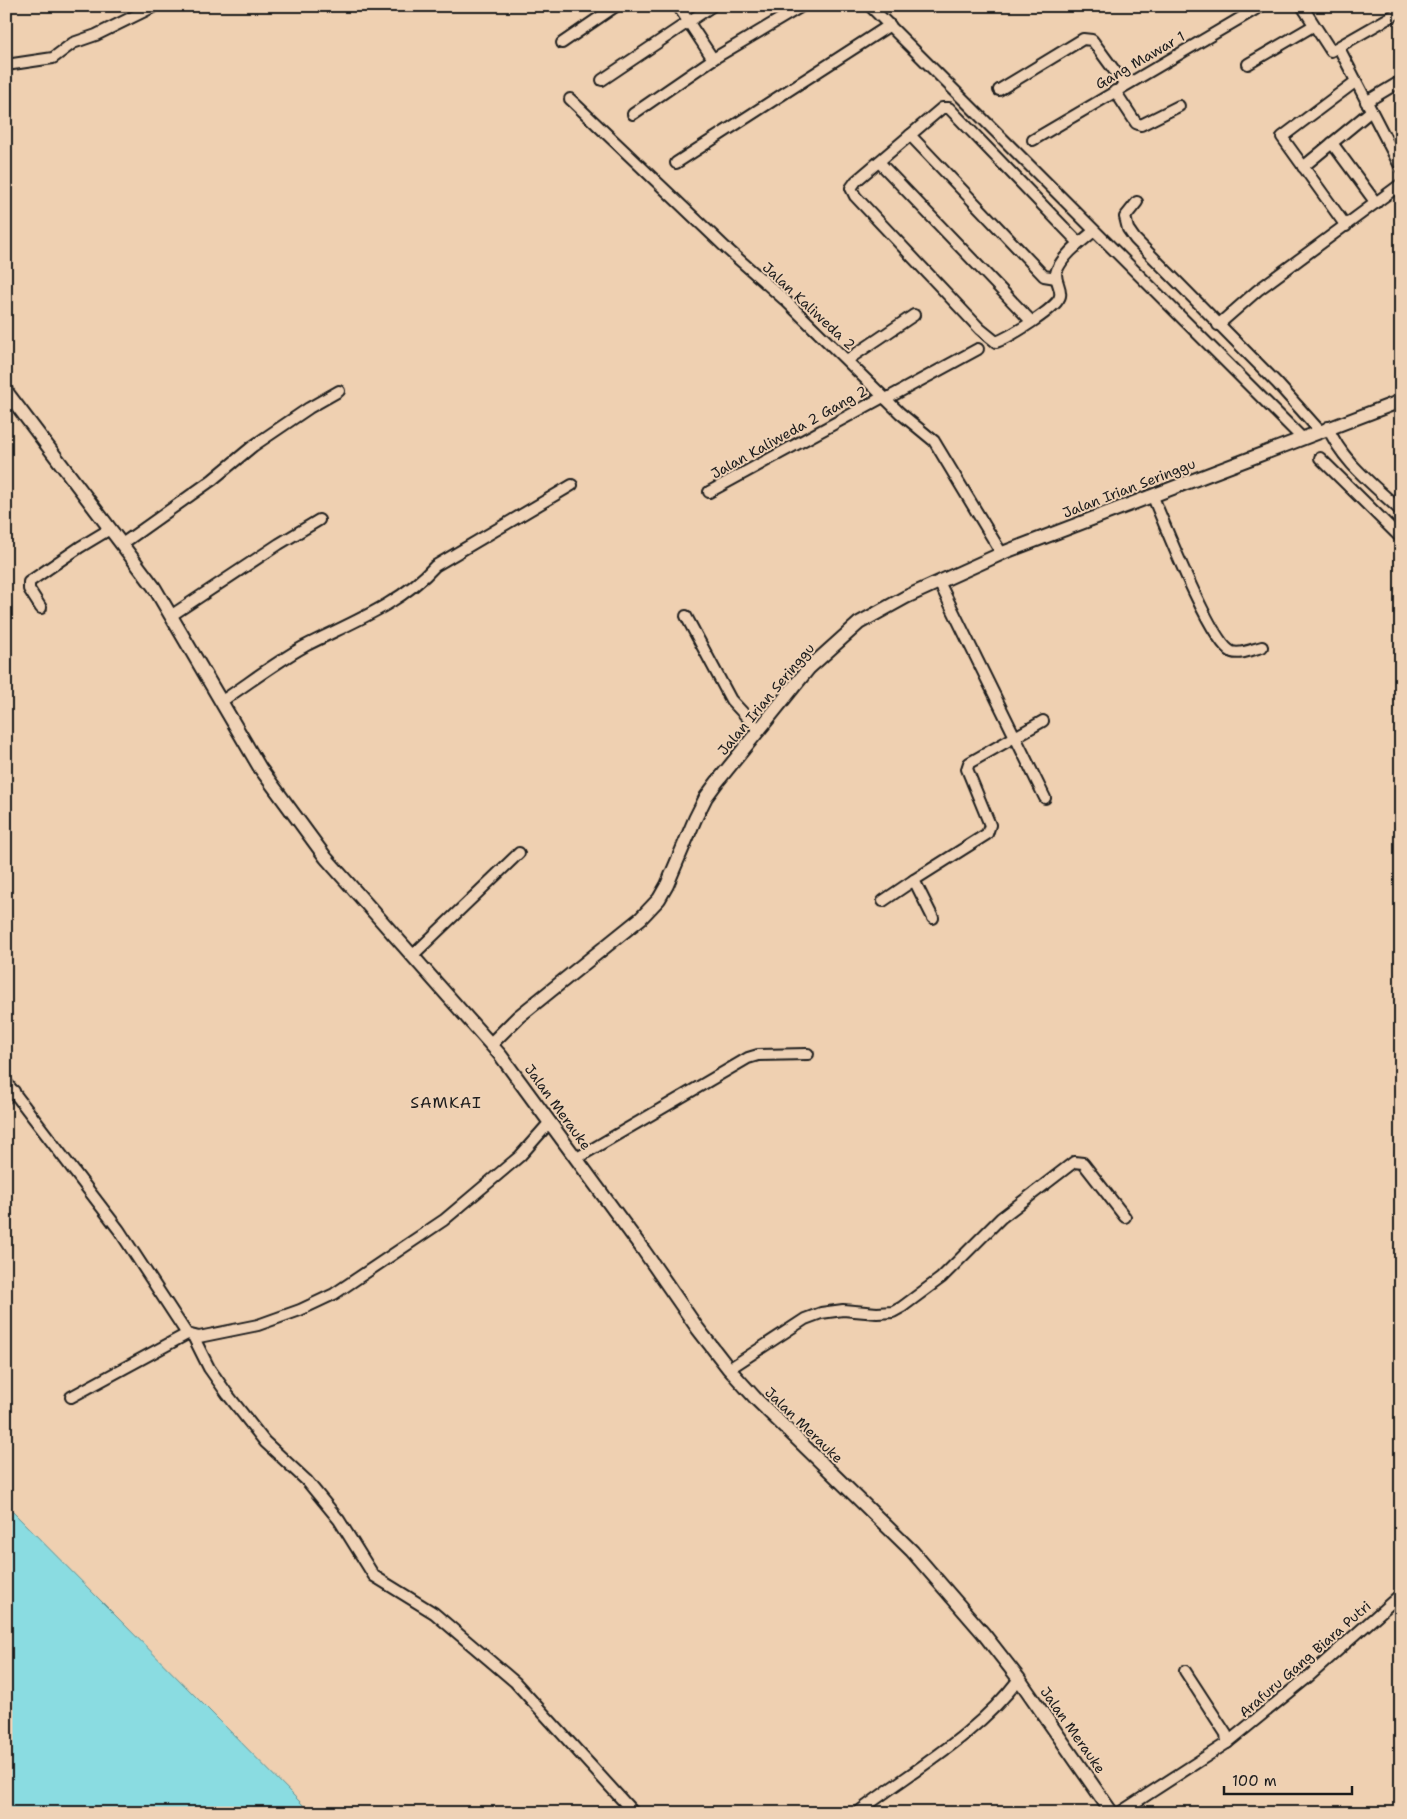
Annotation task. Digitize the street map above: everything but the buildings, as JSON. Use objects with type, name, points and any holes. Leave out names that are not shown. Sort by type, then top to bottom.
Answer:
[{"type":"street","points":[[6,65],[52,58],[73,42],[96,35],[155,6]]},
{"type":"street","points":[[562,43],[616,6]]},
{"type":"street","points":[[678,6],[713,59]]},
{"type":"street","points":[[602,80],[712,6]]},
{"type":"street","points":[[633,114],[713,59],[802,6]]},
{"type":"street","points":[[870,6],[1094,231],[1315,432],[1331,436],[1352,464],[1401,511]]},
{"type":"street","name":"Gang Mawar 1","points":[[1033,140],[1115,90],[1261,6]]},
{"type":"street","points":[[1302,6],[1313,26],[1331,50],[1339,48],[1401,11]]},
{"type":"street","points":[[676,163],[890,25]]},
{"type":"street","points":[[1248,64],[1313,26]]},
{"type":"street","points":[[999,90],[1083,39],[1092,40],[1126,85]]},
{"type":"street","points":[[1339,48],[1401,168]]},
{"type":"street","points":[[1303,167],[1332,143],[1368,107],[1401,81]]},
{"type":"street","points":[[1346,226],[1283,140],[1284,133],[1355,82]]},
{"type":"street","points":[[1115,90],[1136,123],[1141,125],[1179,106]]},
{"type":"street","name":"Jalan Kaliweda 2","points":[[570,99],[885,398],[934,441],[1002,554]]},
{"type":"street","points":[[1079,243],[949,108],[942,108],[878,162],[856,181],[852,191],[980,329],[996,342],[1057,304],[1061,294],[1056,278],[1057,270],[1079,243],[1094,231]]},
{"type":"street","points":[[910,135],[1044,276],[1056,278]]},
{"type":"street","points":[[1332,143],[1376,203]]},
{"type":"street","points":[[878,162],[1031,321]]},
{"type":"street","points":[[1022,183],[1035,171]]},
{"type":"street","points":[[1218,325],[1258,290],[1401,184]]},
{"type":"street","points":[[1137,202],[1125,217],[1128,229],[1135,240],[1277,383],[1315,432]]},
{"type":"street","points":[[847,360],[914,315]]},
{"type":"street","name":"Jalan Kaliweda 2 Gang 2","points":[[709,492],[978,349]]},
{"type":"street","name":"Jalan Merauke","points":[[6,391],[122,544],[172,615],[260,768],[326,858],[491,1044],[577,1158],[698,1329],[729,1369],[757,1400],[912,1551],[955,1599],[1019,1679],[1112,1813]]},
{"type":"street","points":[[122,544],[212,480],[253,446],[309,408],[339,391]]},
{"type":"street","name":"Jalan Irian Seringgu","points":[[491,1044],[518,1017],[641,918],[659,899],[706,797],[758,728],[809,668],[839,638],[882,609],[1002,554],[1153,497],[1315,432],[1401,401]]},
{"type":"street","points":[[1320,458],[1401,538]]},
{"type":"street","points":[[222,701],[303,647],[379,608],[420,584],[435,566],[572,485]]},
{"type":"street","points":[[1153,497],[1197,599],[1227,649],[1234,653],[1241,653],[1262,646]]},
{"type":"street","points":[[172,615],[279,544],[319,520]]},
{"type":"street","points":[[41,608],[29,589],[29,582],[110,529]]},
{"type":"street","points":[[939,582],[1016,736],[1044,798]]},
{"type":"street","points":[[686,616],[731,700],[758,728]]},
{"type":"street","points":[[883,901],[987,834],[990,825],[967,769],[969,763],[1043,721]]},
{"type":"street","points":[[412,956],[519,853]]},
{"type":"street","points":[[914,880],[933,918]]},
{"type":"street","points":[[577,1158],[748,1058],[758,1055],[808,1054]]},
{"type":"street","points":[[6,1082],[10,1095],[119,1230],[228,1395],[265,1442],[307,1481],[339,1520],[374,1576],[434,1613],[514,1682],[634,1813]]},
{"type":"street","points":[[70,1397],[190,1335],[223,1333],[258,1325],[300,1310],[334,1294],[444,1220],[520,1156],[550,1122]]},
{"type":"street","points":[[729,1369],[805,1319],[820,1313],[843,1310],[877,1313],[892,1312],[902,1307],[941,1278],[1001,1218],[1074,1162],[1080,1161],[1083,1163],[1125,1217]]},
{"type":"street","name":"Arafuru Gang Biara Putri","points":[[1119,1813],[1227,1743],[1308,1677],[1401,1594]]},
{"type":"street","points":[[1185,1671],[1226,1734],[1227,1743]]},
{"type":"street","points":[[857,1813],[912,1776],[951,1745],[1001,1703],[1019,1679]]},
{"type":"water","points":[[6,1505],[311,1813],[6,1813]]},
{"type":"district","name":"SAMKAI","points":[[446,1102]]}]
